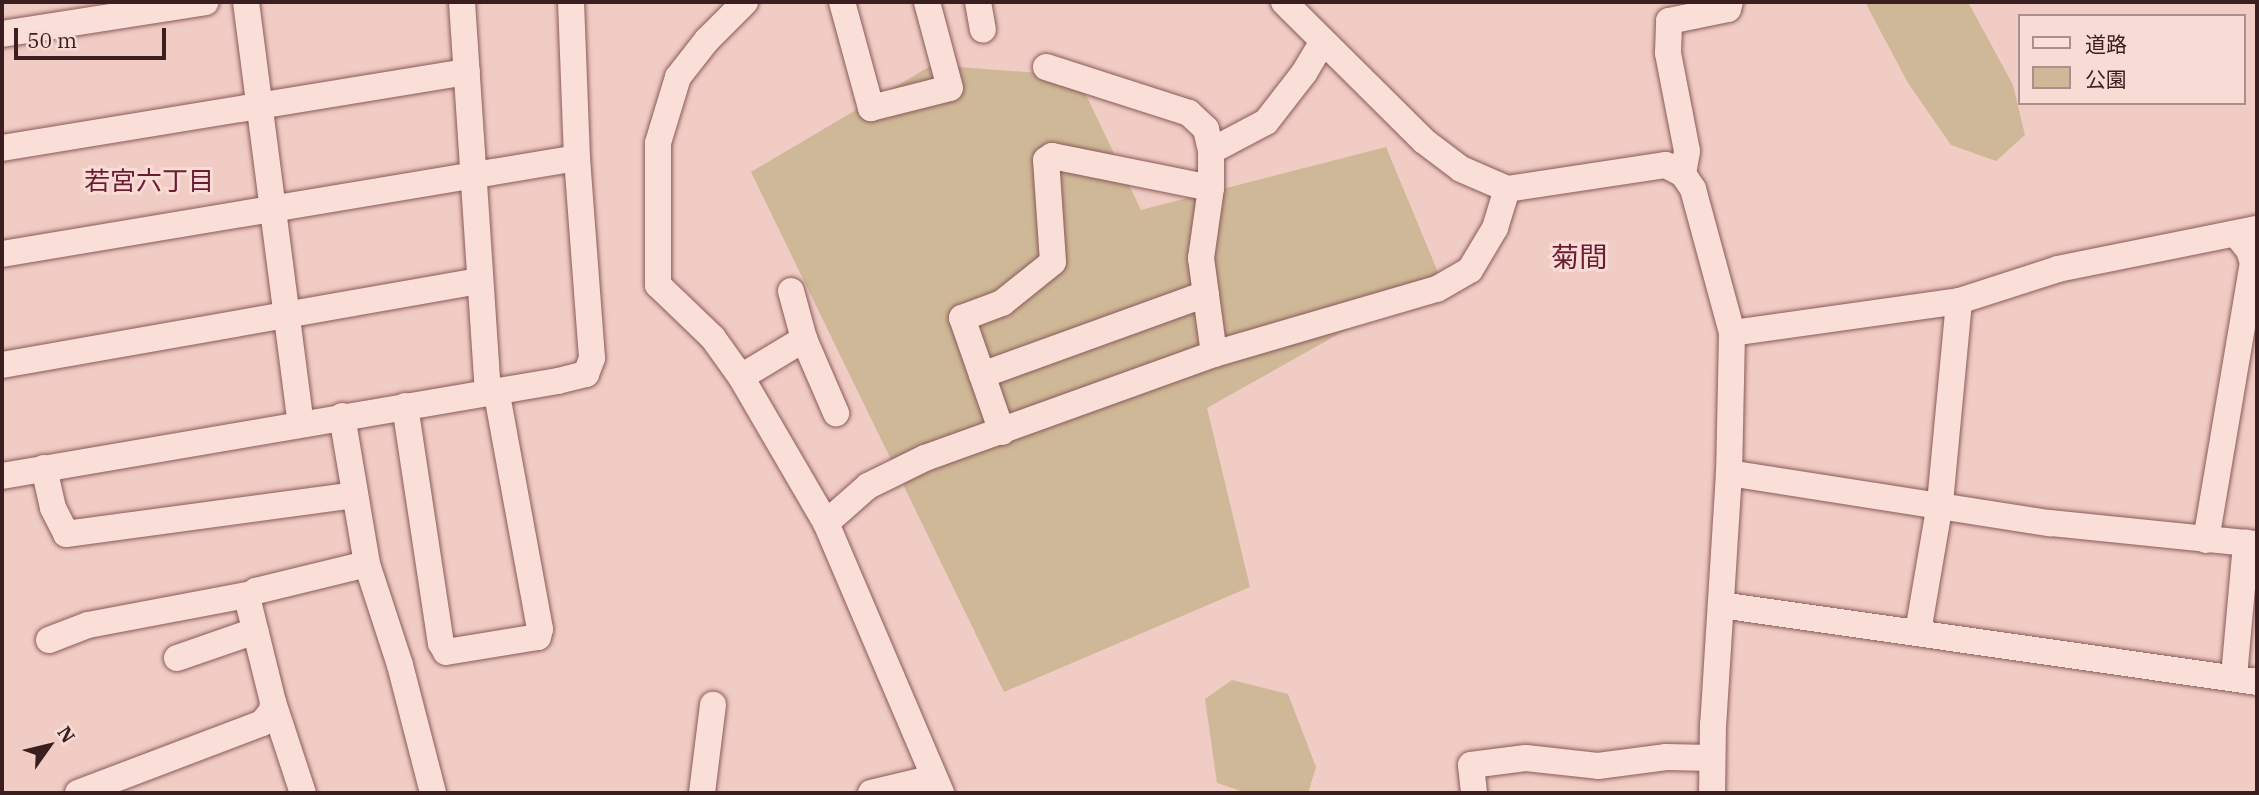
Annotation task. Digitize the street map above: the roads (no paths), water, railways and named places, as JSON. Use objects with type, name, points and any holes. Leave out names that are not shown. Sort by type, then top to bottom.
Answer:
[{"type":"street","points":[[2,34],[206,2]]},
{"type":"street","points":[[246,2],[301,424]]},
{"type":"street","points":[[405,405],[441,643],[446,652],[538,637],[540,629],[492,390],[479,281],[475,174],[462,2]]},
{"type":"street","points":[[2,476],[586,374],[592,358],[577,158],[571,2]]},
{"type":"street","points":[[745,2],[707,40],[678,77],[658,143],[658,285],[713,338],[741,377],[826,523],[937,786],[871,793]]},
{"type":"street","points":[[842,2],[871,108],[950,88],[927,2]]},
{"type":"street","points":[[978,2],[983,30]]},
{"type":"street","points":[[1284,2],[1424,141],[1461,169],[1507,188],[1666,165],[1683,174],[1693,189],[1709,239],[1732,333],[1729,472],[1712,793]]},
{"type":"street","points":[[1683,174],[1687,151],[1668,53],[1669,20],[1728,9],[1730,2]]},
{"type":"street","points":[[1212,151],[1266,122],[1304,73],[1323,41]]},
{"type":"street","points":[[1046,67],[1189,113],[1206,129],[1212,151],[1211,188],[1200,258],[1214,354]]},
{"type":"street","points":[[2,148],[467,72]]},
{"type":"street","points":[[1002,432],[962,318],[1002,303],[1054,262],[1046,160],[1052,156],[1211,188]]},
{"type":"street","points":[[2,254],[577,158]]},
{"type":"street","points":[[826,523],[868,486],[925,457],[1002,432],[1214,354],[1437,289],[1470,270],[1494,228],[1507,188]]},
{"type":"street","points":[[1732,333],[1959,301],[2057,269],[2247,232],[2253,263],[2206,540]]},
{"type":"street","points":[[2,365],[479,281]]},
{"type":"street","points":[[791,291],[804,339],[836,413]]},
{"type":"street","points":[[982,375],[1206,294]]},
{"type":"street","points":[[1918,632],[1940,503],[1959,301]]},
{"type":"street","points":[[741,377],[804,339]]},
{"type":"street","points":[[342,416],[368,565],[402,676],[433,793]]},
{"type":"street","points":[[44,468],[53,508],[66,534],[354,495]]},
{"type":"street","points":[[1721,605],[2246,679],[2252,543],[2050,523],[1940,503],[1729,472]]},
{"type":"street","points":[[49,640],[88,625],[251,594],[368,565]]},
{"type":"street","points":[[251,594],[247,597],[273,702],[303,793]]},
{"type":"street","points":[[177,658],[256,631]]},
{"type":"street","points":[[78,793],[262,723],[272,712],[273,702]]},
{"type":"street","points":[[702,793],[713,705]]},
{"type":"street","points":[[1474,793],[1471,765],[1526,758],[1598,766],[1666,757],[1712,758]]},
{"type":"district","name":"若宮六丁目","points":[[149,181]]},
{"type":"district","name":"菊間","points":[[1579,257]]}]
